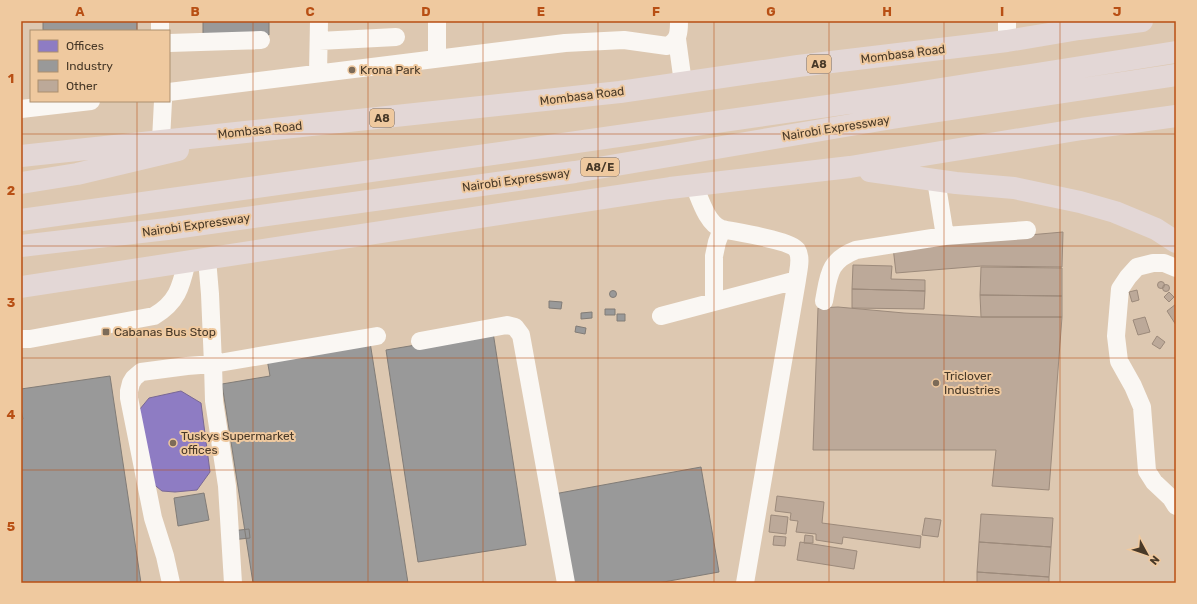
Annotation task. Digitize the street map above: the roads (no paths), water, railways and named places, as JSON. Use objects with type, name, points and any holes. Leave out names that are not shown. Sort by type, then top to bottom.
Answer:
[{"type":"highway","name":"Mombasa Road","points":[[21,156],[599,94],[798,66],[1007,31],[1079,29],[1142,21]]},
{"type":"highway","name":"Nairobi Expressway","points":[[21,220],[904,95],[1176,52]]},
{"type":"highway","name":"Nairobi Expressway","points":[[21,246],[167,229],[575,172],[892,118],[1176,75]]},
{"type":"highway","points":[[21,287],[694,184],[850,167],[1176,116]]},
{"type":"highway","points":[[21,183],[77,174],[267,130]]},
{"type":"highway","points":[[850,167],[936,180],[1014,188],[1080,202],[1115,212],[1149,226],[1176,242]]},
{"type":"lane","points":[[318,73],[319,21]]},
{"type":"lane","points":[[437,21],[437,59]]},
{"type":"lane","points":[[679,21],[677,39],[683,83]]},
{"type":"lane","points":[[319,41],[396,37]]},
{"type":"lane","points":[[170,92],[565,43],[624,40],[667,46],[672,44],[677,39]]},
{"type":"lane","points":[[170,43],[261,40]]},
{"type":"lane","points":[[21,109],[82,102]]},
{"type":"lane","points":[[161,140],[163,102]]},
{"type":"lane","points":[[936,180],[945,236]]},
{"type":"lane","points":[[694,184],[709,219],[714,226],[722,230],[783,242],[793,246],[798,251],[800,259],[745,583]]},
{"type":"lane","points":[[714,302],[714,256],[716,242],[722,230]]},
{"type":"lane","points":[[824,301],[829,274],[836,263],[846,254],[856,250],[945,236],[1027,230]]},
{"type":"lane","points":[[21,339],[30,339],[154,316],[164,310],[180,289],[197,260]]},
{"type":"lane","points":[[197,260],[210,294],[214,401],[226,486],[233,583]]},
{"type":"lane","points":[[1176,268],[1164,263],[1153,263],[1137,266],[1120,289],[1116,336],[1119,361],[1133,386],[1142,407],[1147,471],[1154,482],[1171,498],[1176,506]]},
{"type":"lane","points":[[661,316],[797,280]]},
{"type":"lane","points":[[420,341],[507,325],[515,327],[521,335],[566,583]]},
{"type":"lane","points":[[171,583],[165,556],[153,518],[129,398],[131,383],[134,378],[141,372],[213,364],[378,336]]},
{"type":"place","name":"Krona Park","points":[[352,70]]},
{"type":"place","name":"Cabanas Bus Stop","points":[[106,332]]},
{"type":"place","name":"Triclover Industries","points":[[936,383]]},
{"type":"place","name":"Tuskys Supermarket offices","points":[[173,443]]}]
